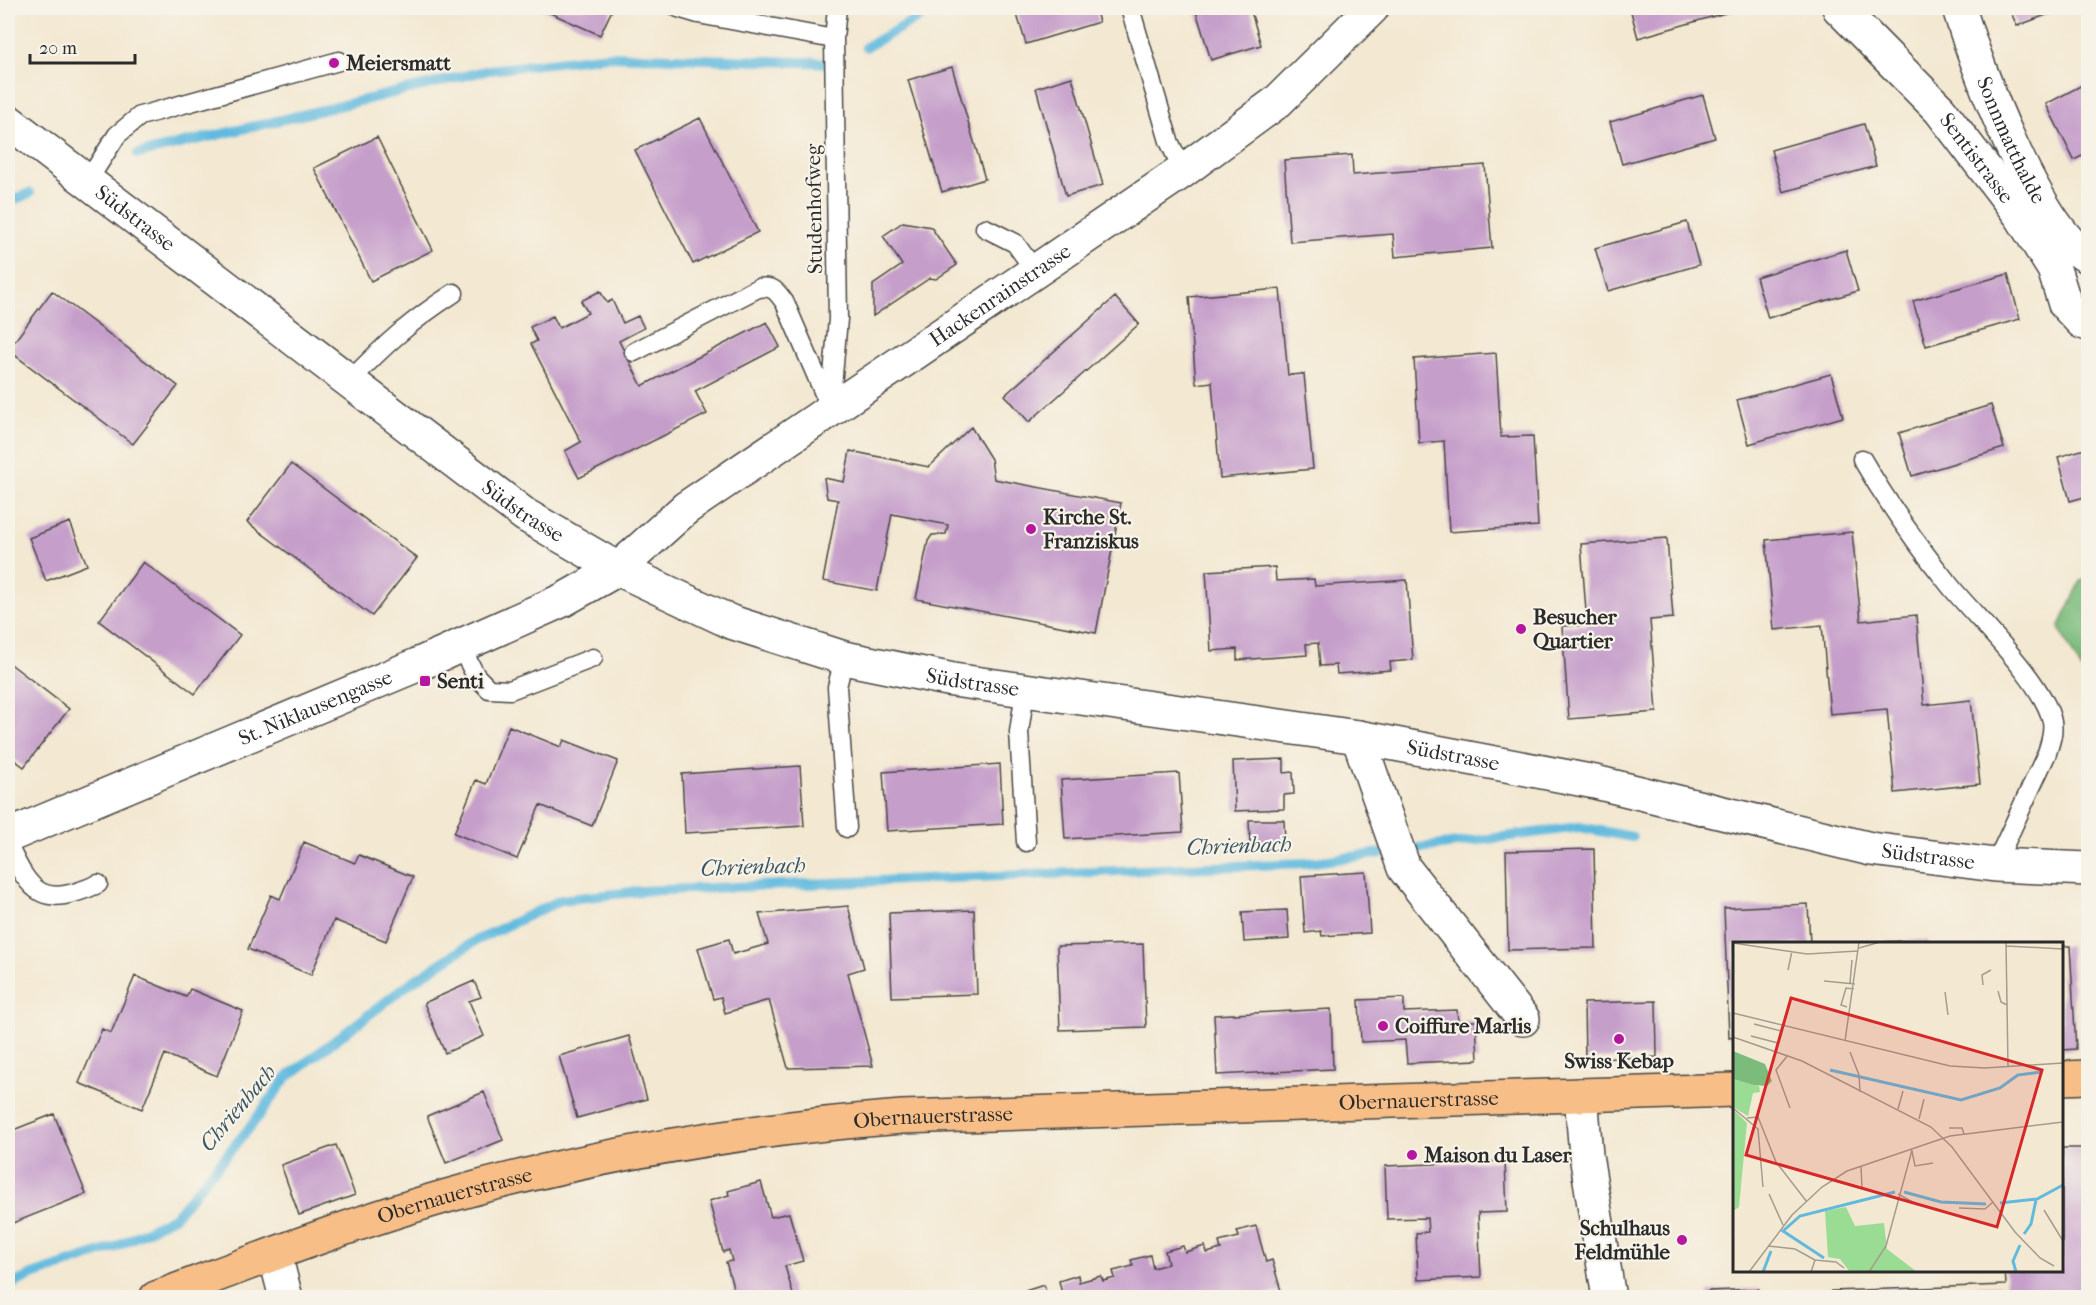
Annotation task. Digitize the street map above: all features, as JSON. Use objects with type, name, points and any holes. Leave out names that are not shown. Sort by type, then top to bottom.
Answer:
[{"type":"main road","points":[[2063,1078],[2088,1077]]},
{"type":"main road","name":"Obernauerstrasse","points":[[156,1298],[434,1200],[517,1178],[666,1145],[801,1125],[902,1117],[1733,1090]]},
{"type":"street","name":"Hackenrainstrasse","points":[[618,569],[686,508],[1183,171],[1277,102],[1372,8]]},
{"type":"street","name":"Sentistrasse","points":[[1839,8],[1940,110],[2021,216],[2054,268],[2065,304],[2082,322],[2088,324]]},
{"type":"street","name":"Sonnmatthalde","points":[[1959,8],[1972,52],[2014,149],[2058,228],[2079,252],[2088,257]]},
{"type":"street","name":"Südstrasse","points":[[8,121],[525,514],[618,569],[731,622],[844,658],[953,680],[1358,737],[1595,782],[1870,849],[1995,865],[2088,868]]},
{"type":"street","name":"St. Niklausengasse","points":[[8,836],[460,646],[563,600],[618,569]]},
{"type":"street","points":[[1358,737],[1398,855],[1523,1019]]},
{"type":"street","points":[[1581,1095],[1586,1155],[1609,1298]]},
{"type":"street","points":[[275,1255],[286,1298]]},
{"type":"lane","points":[[678,8],[698,14],[834,39]]},
{"type":"lane","name":"Studenhofweg","points":[[830,409],[838,319],[834,39],[837,8]]},
{"type":"lane","points":[[1130,8],[1169,141],[1183,171]]},
{"type":"lane","points":[[87,182],[117,135],[140,116],[339,60]]},
{"type":"lane","points":[[984,228],[1015,243],[1035,271]]},
{"type":"lane","points":[[634,352],[758,288],[770,287],[777,291],[785,303],[830,409]]},
{"type":"lane","points":[[350,381],[414,318],[454,293]]},
{"type":"lane","points":[[1862,459],[1903,525],[1951,587],[2027,674],[2052,722],[2052,735],[2047,753],[1995,865]]},
{"type":"lane","points":[[460,646],[476,676],[489,689],[510,690],[593,658]]},
{"type":"lane","points":[[844,658],[837,687],[847,828]]},
{"type":"lane","points":[[1025,691],[1019,732],[1026,842]]},
{"type":"lane","points":[[8,845],[31,888],[40,892],[50,896],[70,896],[98,884]]},
{"type":"green space","points":[[2088,579],[2088,682],[2059,628],[2081,581]]},
{"type":"building","points":[[539,8],[613,8],[600,35]]},
{"type":"building","points":[[1015,8],[1095,8],[1099,22],[1026,44]]},
{"type":"building","points":[[1195,8],[1250,8],[1261,45],[1211,60]]},
{"type":"building","points":[[1630,8],[1731,8],[1732,11],[1638,38]]},
{"type":"building","points":[[2009,8],[2058,8],[2059,10],[2017,26]]},
{"type":"building","points":[[952,67],[985,179],[942,192],[908,80]]},
{"type":"building","points":[[1072,77],[1103,185],[1066,196],[1036,88]]},
{"type":"building","points":[[2088,82],[2088,153],[2074,160],[2046,104]]},
{"type":"building","points":[[1703,95],[1715,138],[1622,164],[1610,122]]},
{"type":"building","points":[[700,118],[758,232],[693,264],[635,150]]},
{"type":"building","points":[[1864,124],[1876,166],[1783,192],[1771,150]]},
{"type":"building","points":[[377,137],[433,250],[371,281],[314,168]]},
{"type":"building","points":[[1352,155],[1353,175],[1485,165],[1492,248],[1395,257],[1393,234],[1290,242],[1284,160]]},
{"type":"building","points":[[903,222],[931,227],[957,265],[936,279],[930,278],[873,316],[873,285],[902,265],[883,236]]},
{"type":"building","points":[[1687,222],[1699,265],[1608,291],[1595,248]]},
{"type":"building","points":[[1846,250],[1858,291],[1768,318],[1756,277]]},
{"type":"building","points":[[2008,274],[2020,319],[1926,346],[1913,301]]},
{"type":"building","points":[[1280,289],[1288,375],[1304,374],[1313,469],[1220,478],[1212,382],[1196,384],[1189,297]]},
{"type":"building","points":[[52,291],[178,386],[133,444],[8,350]]},
{"type":"building","points":[[600,291],[607,303],[612,300],[623,323],[638,316],[644,328],[619,341],[642,386],[767,322],[780,347],[695,391],[707,414],[579,478],[565,451],[581,442],[531,344],[537,341],[530,327],[553,316],[559,328],[588,313],[581,301]]},
{"type":"building","points":[[1115,297],[1139,324],[1029,422],[1005,395]]},
{"type":"building","points":[[1496,353],[1501,437],[1533,436],[1538,526],[1449,532],[1444,441],[1419,443],[1414,359]]},
{"type":"building","points":[[1831,374],[1843,417],[1749,444],[1737,400]]},
{"type":"building","points":[[1991,405],[2004,448],[1912,476],[1899,433]]},
{"type":"building","name":"Kirche St. Franziskus","points":[[971,427],[991,459],[994,479],[1121,503],[1096,633],[916,599],[928,541],[932,535],[946,534],[948,525],[892,514],[877,591],[823,581],[838,500],[827,498],[824,478],[844,482],[850,451],[929,467]]},
{"type":"building","points":[[2088,448],[2088,496],[2070,501],[2058,457]]},
{"type":"building","points":[[291,464],[417,558],[372,616],[247,522]]},
{"type":"building","points":[[70,522],[87,565],[46,581],[29,538]]},
{"type":"building","points":[[1852,532],[1861,621],[1916,615],[1924,705],[1971,700],[1980,784],[1895,793],[1887,709],[1830,714],[1822,625],[1774,630],[1766,540]]},
{"type":"building","points":[[1667,538],[1673,618],[1650,620],[1657,712],[1569,719],[1562,626],[1587,625],[1581,544]]},
{"type":"building","points":[[143,562],[240,635],[195,694],[99,621]]},
{"type":"building","points":[[1275,567],[1276,581],[1314,579],[1315,586],[1407,580],[1413,660],[1390,662],[1391,670],[1337,674],[1336,665],[1320,666],[1318,643],[1306,644],[1307,655],[1237,660],[1237,649],[1211,651],[1206,571]]},
{"type":"building","points":[[8,662],[69,709],[24,767],[8,755]]},
{"type":"building","points":[[509,726],[561,747],[564,740],[618,761],[592,826],[540,805],[517,859],[454,833],[476,780],[486,784]]},
{"type":"building","points":[[1284,759],[1284,773],[1293,772],[1294,794],[1284,795],[1284,809],[1235,811],[1233,761]]},
{"type":"building","points":[[1000,764],[1003,824],[887,831],[883,772]]},
{"type":"building","points":[[800,766],[804,826],[685,833],[682,774]]},
{"type":"building","points":[[1179,773],[1183,832],[1065,839],[1061,780]]},
{"type":"building","points":[[1249,820],[1284,820],[1285,842],[1250,843]]},
{"type":"building","points":[[304,842],[355,863],[359,855],[413,877],[386,941],[334,920],[311,975],[248,949],[271,895],[280,899]]},
{"type":"building","points":[[1594,849],[1596,948],[1508,950],[1506,851]]},
{"type":"building","points":[[1366,872],[1370,933],[1322,936],[1321,931],[1305,933],[1301,876]]},
{"type":"building","points":[[1808,904],[1810,942],[1733,942],[1733,1037],[1729,1038],[1724,908]]},
{"type":"building","points":[[848,906],[864,968],[848,973],[873,1066],[788,1068],[769,1000],[725,1013],[721,997],[713,999],[698,948],[729,939],[733,954],[768,944],[759,914]]},
{"type":"building","points":[[974,910],[977,994],[892,997],[889,913]]},
{"type":"building","points":[[1287,910],[1289,939],[1244,942],[1242,912]]},
{"type":"building","points":[[1928,940],[1928,942],[1886,942]]},
{"type":"building","points":[[1143,944],[1146,1027],[1060,1030],[1057,946]]},
{"type":"building","points":[[2063,946],[2070,946],[2076,1049],[2063,1050]]},
{"type":"building","points":[[135,976],[186,997],[190,989],[243,1011],[217,1076],[165,1054],[142,1109],[79,1083],[102,1029],[111,1033]]},
{"type":"building","points":[[474,981],[481,997],[469,1001],[484,1036],[445,1053],[424,1003]]},
{"type":"building","points":[[1404,998],[1404,1012],[1457,1010],[1458,1021],[1476,1021],[1478,1060],[1407,1063],[1405,1040],[1361,1042],[1359,1000]]},
{"type":"building","points":[[1656,1001],[1657,1057],[1585,1059],[1584,1003]]},
{"type":"building","points":[[1331,1009],[1333,1069],[1217,1075],[1214,1015]]},
{"type":"building","points":[[629,1036],[647,1099],[577,1118],[559,1056]]},
{"type":"building","points":[[484,1092],[503,1140],[446,1163],[427,1116]]},
{"type":"building","points":[[54,1114],[86,1194],[8,1225],[8,1132]]},
{"type":"building","points":[[336,1145],[355,1195],[299,1215],[281,1165]]},
{"type":"building","points":[[2063,1148],[2088,1148],[2088,1298],[1832,1298],[1831,1291],[2006,1285],[2005,1272],[2063,1272]]},
{"type":"building","points":[[1505,1161],[1507,1212],[1478,1213],[1481,1277],[1418,1280],[1416,1233],[1428,1232],[1427,1218],[1387,1219],[1385,1166]]},
{"type":"building","points":[[761,1182],[771,1217],[789,1213],[803,1261],[785,1266],[794,1298],[736,1298],[726,1262],[732,1261],[729,1250],[723,1252],[709,1201],[729,1195],[728,1191]]},
{"type":"building","points":[[1256,1226],[1266,1262],[1272,1260],[1281,1291],[1260,1298],[1053,1298],[1062,1294],[1059,1281],[1078,1275],[1079,1282],[1101,1276],[1103,1281],[1115,1278],[1113,1271],[1133,1266],[1131,1260],[1150,1255],[1153,1268],[1168,1264],[1165,1251],[1183,1246],[1185,1252],[1205,1246],[1207,1253],[1221,1249],[1219,1242],[1239,1237],[1237,1231]]},
{"type":"building","points":[[1044,1285],[1048,1298],[1027,1298],[1025,1291]]},
{"type":"building","points":[[1759,1289],[1759,1298],[1708,1298],[1708,1291]]},
{"type":"waterway","points":[[866,47],[936,8]]},
{"type":"waterway","points":[[138,154],[489,70],[608,56],[830,63]]},
{"type":"waterway","points":[[8,202],[30,193]]},
{"type":"waterway","name":"Chrienbach","points":[[8,1286],[32,1275],[116,1247],[175,1216],[251,1126],[286,1078],[409,984],[475,941],[561,900],[641,891],[1306,863],[1579,827],[1632,837]]},
{"type":"place","name":"Meiersmatt","points":[[334,63]]},
{"type":"place","name":"Kirche St. Franziskus","points":[[1031,529]]},
{"type":"place","name":"Besucher Quartier","points":[[1521,629]]},
{"type":"place","name":"Senti","points":[[425,681]]},
{"type":"place","name":"Coiffure Marlis","points":[[1383,1026]]},
{"type":"place","name":"Swiss Kebap","points":[[1619,1039]]},
{"type":"place","name":"Maison du Laser","points":[[1412,1155]]},
{"type":"place","name":"Schulhaus Feldmühle","points":[[1682,1240]]}]
